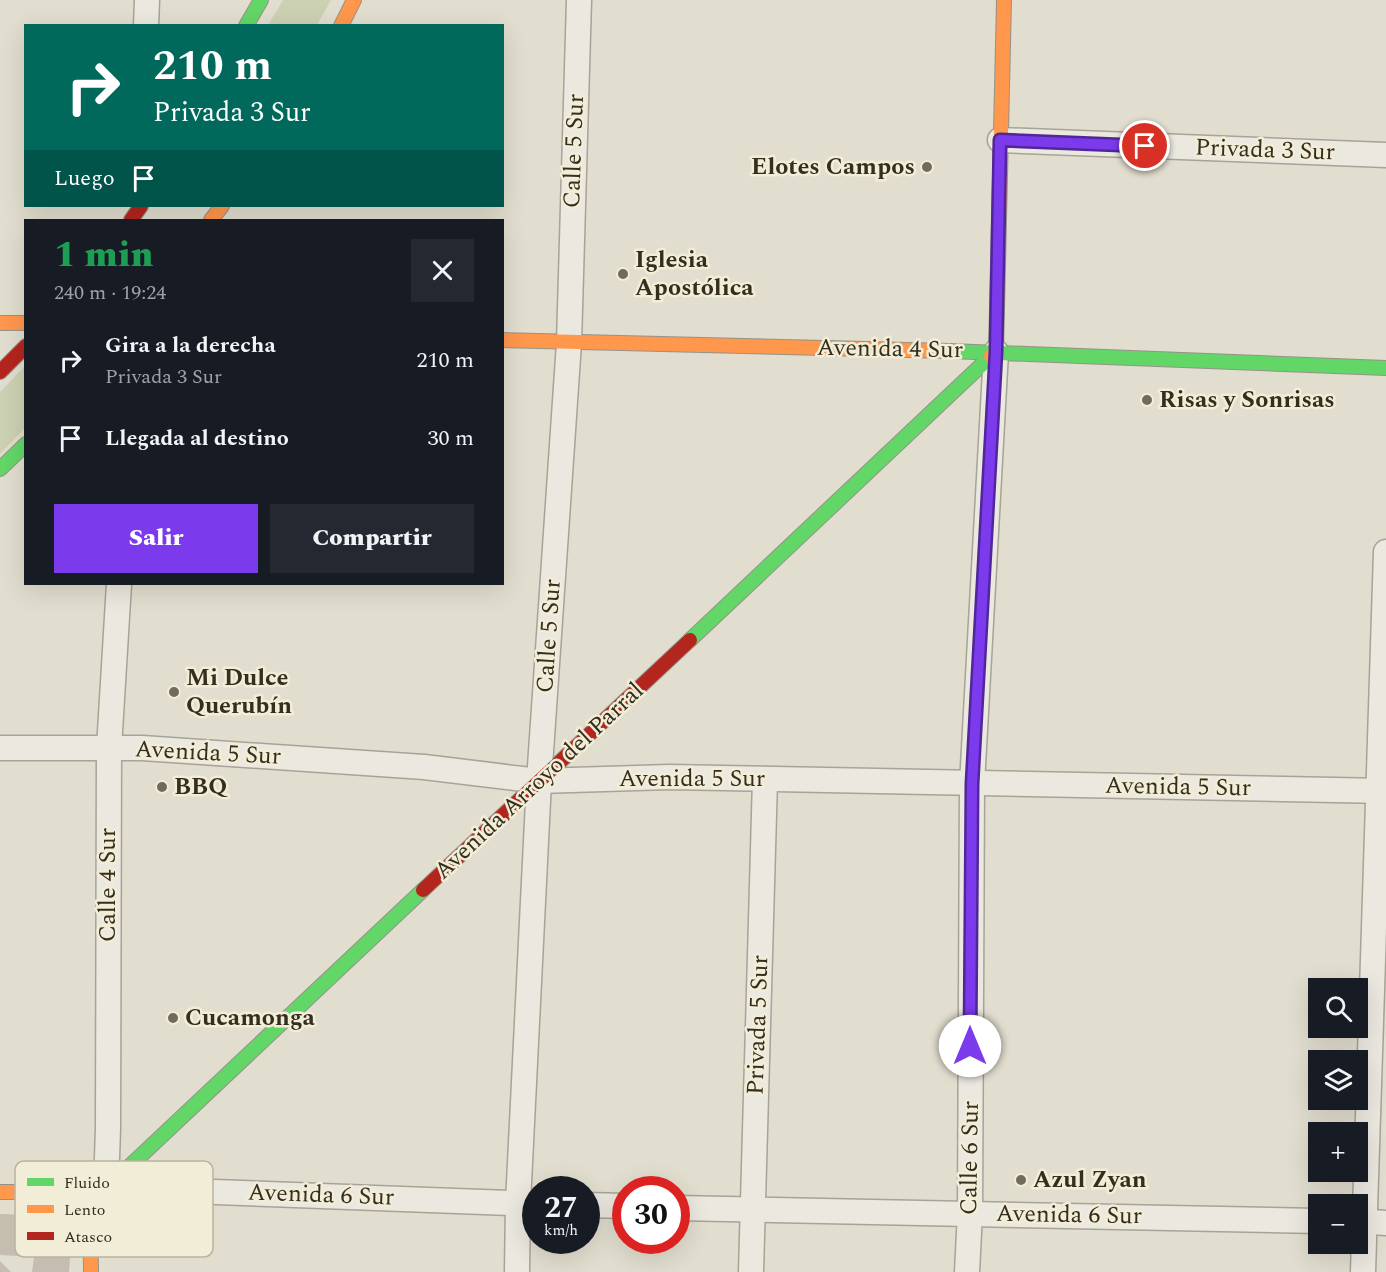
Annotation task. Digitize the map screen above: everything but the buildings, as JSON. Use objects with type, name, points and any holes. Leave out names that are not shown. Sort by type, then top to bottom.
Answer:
[{"type":"street","points":[[146,24],[147,0]]},
{"type":"street","points":[[247,24],[261,0]]},
{"type":"street","points":[[342,24],[354,0]]},
{"type":"street","name":"Calle 5 Sur","points":[[527,1176],[539,781],[569,343],[579,0]]},
{"type":"street","name":"Calle 6 Sur","points":[[967,1272],[970,1213],[972,784],[996,352],[1004,0]]},
{"type":"street","name":"Privada 3 Sur","points":[[1000,140],[1386,155]]},
{"type":"street","points":[[212,219],[221,207]]},
{"type":"street","points":[[0,323],[24,323]]},
{"type":"street","name":"Avenida 4 Sur","points":[[504,340],[996,352],[1386,368]]},
{"type":"street","points":[[0,372],[24,348]]},
{"type":"street","name":"Avenida Arroyo del Parral","points":[[135,1161],[996,352]]},
{"type":"street","points":[[0,469],[24,446]]},
{"type":"street","points":[[1363,1272],[1369,1222],[1382,791],[1386,552]]},
{"type":"street","name":"Calle 4 Sur","points":[[107,1161],[109,748],[119,585]]},
{"type":"street","name":"Avenida 5 Sur","points":[[0,748],[109,748],[424,767],[539,781],[669,777],[1382,791]]},
{"type":"street","name":"Privada 5 Sur","points":[[751,1272],[765,779]]},
{"type":"street","points":[[0,1192],[15,1193]]},
{"type":"street","name":"Avenida 6 Sur","points":[[213,1192],[522,1203]]},
{"type":"street","name":"Avenida 6 Sur","points":[[690,1208],[1308,1221]]},
{"type":"street","name":"Calle 5 Sur","points":[[517,1272],[522,1234]]},
{"type":"green space","points":[[283,0],[331,0],[318,24],[269,24]]},
{"type":"green space","points":[[24,367],[24,429],[0,454],[0,392]]},
{"type":"traffic: fast","points":[[247,24],[261,0]]},
{"type":"traffic: fast","points":[[950,351],[1386,368]]},
{"type":"traffic: fast","points":[[690,640],[991,356]]},
{"type":"traffic: fast","points":[[0,469],[24,446]]},
{"type":"traffic: fast","points":[[135,1161],[423,890]]},
{"type":"traffic: slow","points":[[342,24],[354,0]]},
{"type":"traffic: slow","points":[[991,356],[996,352],[1004,0]]},
{"type":"traffic: slow","points":[[212,219],[221,207]]},
{"type":"traffic: slow","points":[[0,323],[24,323]]},
{"type":"traffic: slow","points":[[504,340],[950,351]]},
{"type":"traffic: slow","points":[[0,1192],[15,1192]]},
{"type":"traffic: slow","points":[[90,1257],[91,1272]]},
{"type":"traffic: jam","points":[[132,219],[140,207]]},
{"type":"traffic: jam","points":[[0,372],[24,348]]},
{"type":"traffic: jam","points":[[423,890],[690,640]]},
{"type":"place","name":"Elotes Campos","points":[[927,167]]},
{"type":"place","name":"Iglesia Apostólica","points":[[623,274]]},
{"type":"place","name":"Risas y Sonrisas","points":[[1147,400]]},
{"type":"place","name":"Mi Dulce Querubín","points":[[174,692]]},
{"type":"place","name":"BBQ","points":[[162,787]]},
{"type":"place","name":"Cucamonga","points":[[173,1018]]},
{"type":"place","name":"Azul Zyan","points":[[1021,1180]]},
{"type":"route","points":[[970,1046],[972,784],[996,352],[1000,140],[1145,146]]}]
